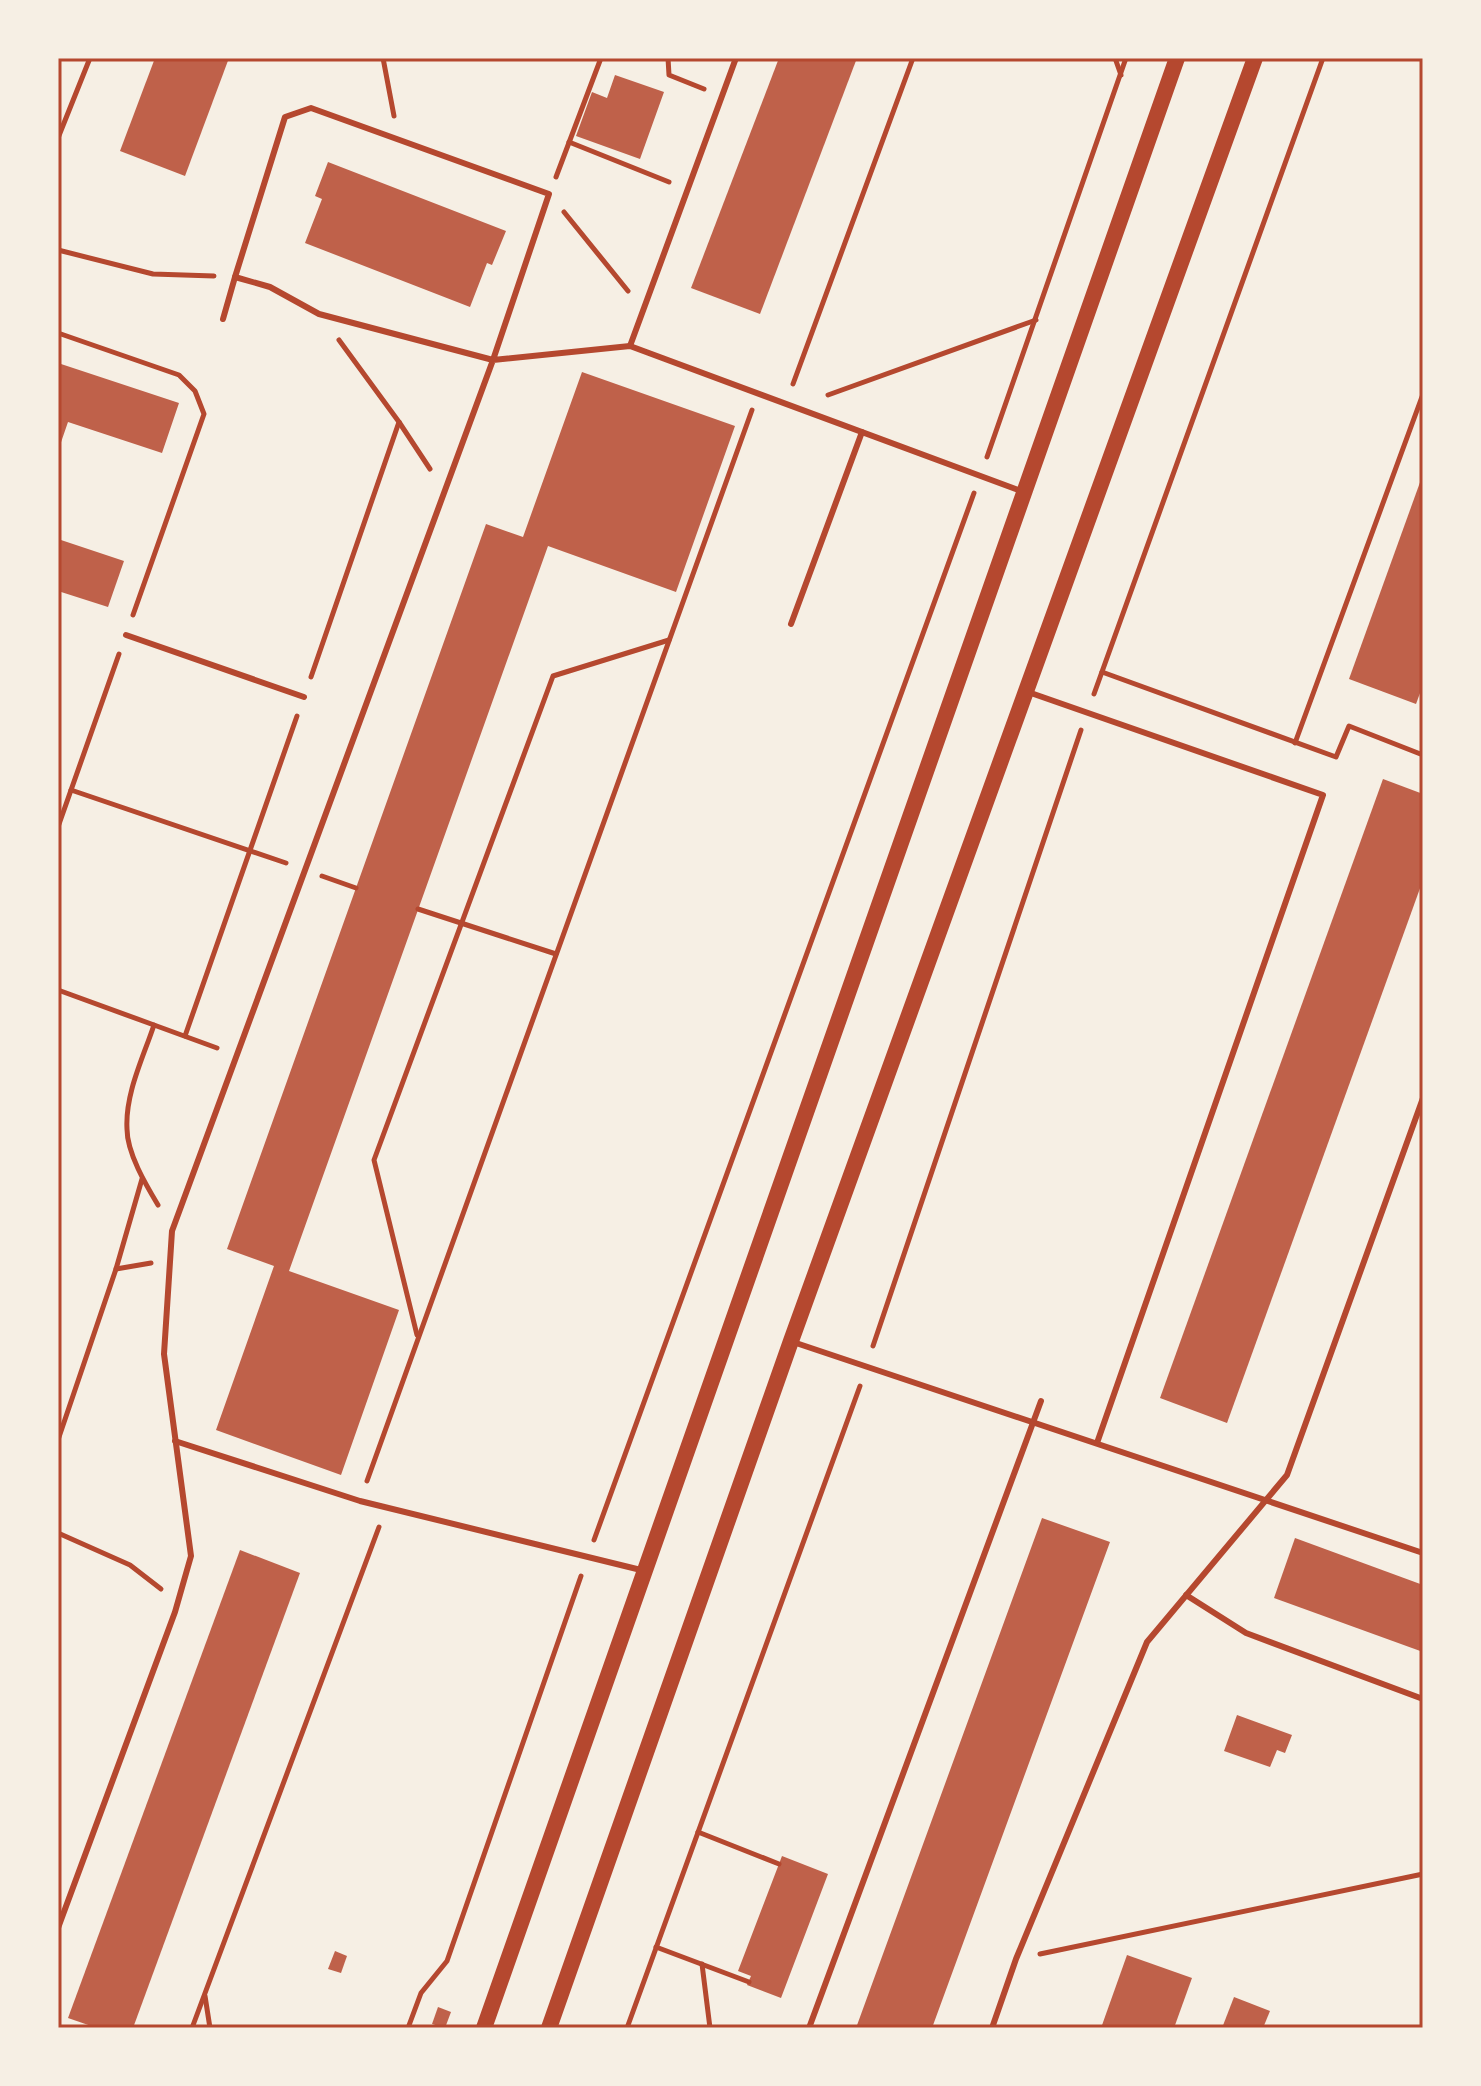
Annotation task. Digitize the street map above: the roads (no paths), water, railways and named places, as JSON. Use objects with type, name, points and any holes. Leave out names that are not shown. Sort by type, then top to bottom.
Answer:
[{"type":"main road","points":[[484,2028],[1177,58]]},
{"type":"main road","points":[[549,2028],[791,1341],[1255,58]]},
{"type":"lane","points":[[630,346],[736,58]]},
{"type":"lane","points":[[58,1928],[175,1612],[191,1556],[164,1354],[172,1231],[493,360],[549,194],[311,108],[285,117],[223,319]]},
{"type":"lane","points":[[235,277],[270,287],[319,314],[493,360],[630,346],[1024,492]]},
{"type":"lane","points":[[791,624],[862,432]]},
{"type":"lane","points":[[126,635],[304,697]]},
{"type":"lane","points":[[1025,691],[1323,795],[1097,1443]]},
{"type":"lane","points":[[992,2028],[1016,1959],[1147,1642],[1287,1475],[1423,1098]]},
{"type":"lane","points":[[791,1341],[1423,1553]]},
{"type":"lane","points":[[809,2028],[1041,1401]]},
{"type":"lane","points":[[175,1441],[360,1501],[645,1571]]},
{"type":"lane","points":[[1186,1595],[1246,1633],[1423,1699]]}]
